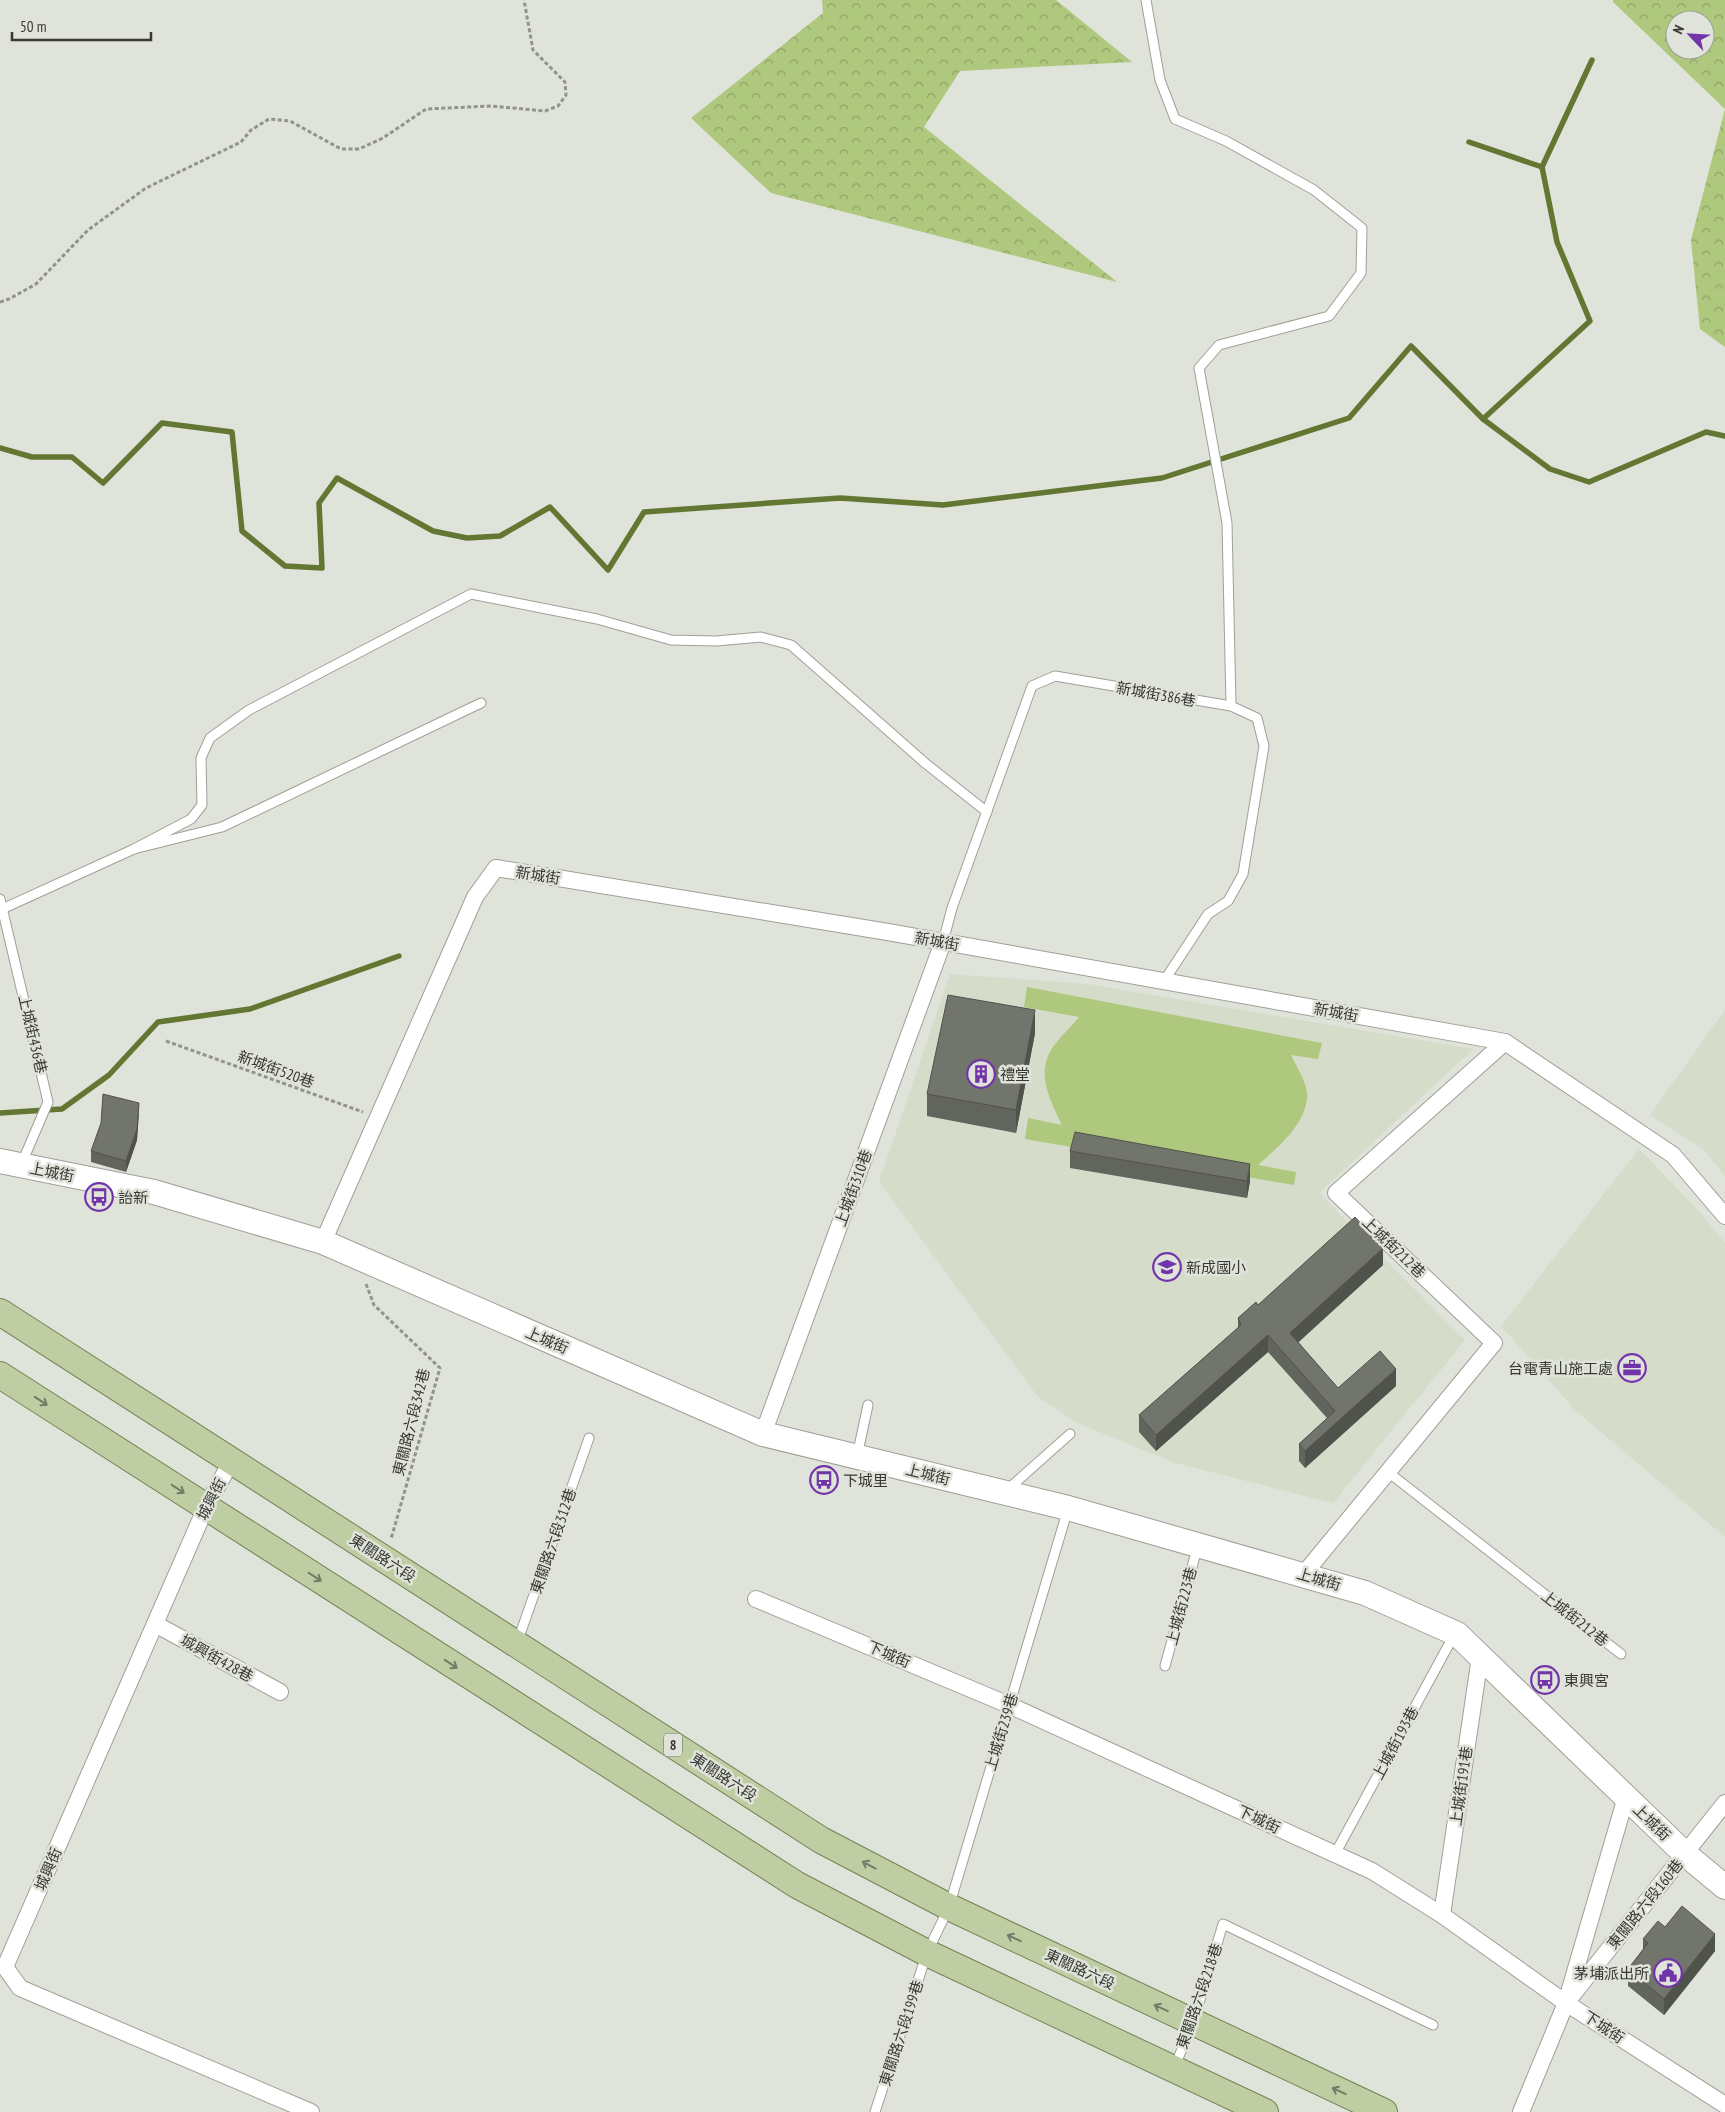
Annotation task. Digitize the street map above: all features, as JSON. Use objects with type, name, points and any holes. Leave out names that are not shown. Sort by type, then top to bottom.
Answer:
[{"type":"main road","name":"東關路六段","points":[[0,1313],[232,1460],[821,1840],[949,1907],[1384,2112]]},
{"type":"main road","points":[[0,1375],[797,1885],[926,1953],[1265,2112]]},
{"type":"street","name":"新城街","points":[[323,1242],[475,897],[496,868],[943,942],[1505,1042],[1673,1155],[1725,1216]]},
{"type":"street","name":"上城街310巷","points":[[763,1434],[943,942]]},
{"type":"street","name":"上城街212巷","points":[[1303,1575],[1494,1343],[1336,1193],[1505,1042]]},
{"type":"street","name":"上城街","points":[[10,1164],[154,1192],[323,1242],[763,1434],[1068,1508],[1366,1593],[1457,1634],[1685,1854],[1725,1887]]},
{"type":"street","name":"城興街","points":[[232,1460],[206,1507],[5,1967],[20,1988],[311,2112]]},
{"type":"street","name":"下城街","points":[[756,1599],[1009,1705],[1372,1871],[1442,1915],[1566,2002],[1725,2105]]},
{"type":"street","name":"城興街428巷","points":[[155,1624],[280,1692]]},
{"type":"street","name":"上城街191巷","points":[[1442,1915],[1480,1657]]},
{"type":"street","points":[[1566,2002],[1626,1797]]},
{"type":"street","name":"東關路六段160巷","points":[[1522,2112],[1566,2002],[1725,1803]]},
{"type":"lane","points":[[1146,0],[1160,80],[1175,119],[1226,142],[1314,190],[1362,228],[1361,273],[1329,316],[1219,345],[1199,368],[1227,522],[1231,706]]},
{"type":"lane","points":[[1,910],[134,849],[191,819],[202,805],[201,758],[210,738],[249,710],[471,594],[597,619],[671,640],[716,640],[761,636],[791,645],[925,763],[987,812]]},
{"type":"lane","name":"新城街386巷","points":[[943,942],[952,908],[1032,686],[1055,676],[1231,706],[1257,718],[1264,746],[1243,874],[1228,902],[1208,914],[1164,981]]},
{"type":"lane","points":[[134,849],[222,827],[482,703]]},
{"type":"lane","name":"上城街436巷","points":[[0,899],[1,910],[48,1102],[10,1164]]},
{"type":"lane","points":[[856,1457],[868,1406]]},
{"type":"lane","points":[[1004,1493],[1070,1434]]},
{"type":"lane","name":"東關路六段312巷","points":[[517,1645],[589,1438]]},
{"type":"lane","name":"上城街212巷","points":[[1388,1472],[1621,1654]]},
{"type":"lane","name":"上城街239巷","points":[[926,1953],[949,1907],[1068,1508]]},
{"type":"lane","name":"上城街223巷","points":[[1165,1666],[1198,1545]]},
{"type":"lane","name":"上城街193巷","points":[[1335,1854],[1454,1635],[1457,1634]]},
{"type":"lane","name":"東關路六段218巷","points":[[1174,2068],[1193,2023],[1223,1924],[1433,2024]]},
{"type":"lane","name":"東關路六段199巷","points":[[875,2112],[926,1953]]},
{"type":"path","points":[[0,302],[36,284],[88,230],[146,188],[241,142],[251,130],[269,119],[290,121],[341,148],[359,149],[383,138],[426,109],[490,106],[545,110],[558,106],[566,95],[565,82],[533,50],[524,0]]},
{"type":"path","name":"新城街520巷","points":[[166,1041],[378,1117]]},
{"type":"path","name":"東關路六段342巷","points":[[357,1258],[374,1305],[440,1368],[386,1559]]},
{"type":"shaded area","name":"新成國小","points":[[950,974],[1088,984],[1473,1049],[1319,1193],[1465,1340],[1333,1503],[1176,1463],[1077,1423],[1038,1397],[879,1182]]},
{"type":"shaded area","points":[[1725,1010],[1725,1176],[1704,1150],[1650,1115]]},
{"type":"shaded area","name":"台電青山施工處","points":[[1639,1149],[1696,1208],[1725,1243],[1725,1537],[1576,1411],[1501,1326]]},
{"type":"green space","points":[[822,0],[1056,0],[1132,62],[960,71],[924,127],[1117,282],[771,193],[691,118],[823,13]]},
{"type":"green space","points":[[1613,0],[1725,0],[1725,109],[1674,60],[1715,60],[1715,10],[1665,10],[1665,52]]},
{"type":"green space","points":[[1725,109],[1725,347],[1700,329],[1691,240]]},
{"type":"green space","points":[[1027,987],[1322,1043],[1318,1059],[1291,1055],[1306,1088],[1307,1099],[1305,1109],[1289,1136],[1258,1165],[1296,1172],[1294,1185],[1025,1139],[1028,1118],[1062,1125],[1050,1098],[1045,1079],[1045,1069],[1051,1050],[1079,1017],[1024,1007]]},
{"type":"building","name":"禮堂","points":[[948,995],[1035,1010],[1016,1110],[927,1094]]},
{"type":"building","points":[[103,1094],[139,1103],[137,1129],[126,1161],[91,1151],[101,1123]]},
{"type":"building","points":[[1075,1132],[1250,1164],[1247,1181],[1070,1151]]},
{"type":"building","points":[[1355,1217],[1383,1248],[1290,1333],[1338,1388],[1380,1351],[1396,1369],[1305,1451],[1299,1444],[1335,1411],[1268,1335],[1156,1435],[1139,1415],[1241,1325],[1238,1318],[1256,1302],[1258,1305]]},
{"type":"building","name":"茅埔派出所","points":[[1682,1906],[1715,1934],[1664,1999],[1628,1969],[1648,1943],[1643,1939],[1658,1921],[1665,1927]]},
{"type":"waterway","points":[[1483,419],[1590,321],[1557,242],[1542,167],[1592,60]]},
{"type":"waterway","points":[[1469,142],[1542,167]]},
{"type":"waterway","points":[[0,448],[32,457],[72,457],[103,483],[162,423],[232,432],[242,531],[285,566],[322,568],[319,503],[337,478],[433,531],[467,538],[500,536],[550,507],[608,570],[644,512],[840,498],[943,505],[1162,478],[1349,418],[1411,346],[1483,419],[1550,469],[1589,482],[1706,432],[1725,436]]},
{"type":"waterway","points":[[0,1113],[62,1109],[109,1075],[158,1022],[250,1009],[399,956]]},
{"type":"place","name":"禮堂","points":[[981,1074]]},
{"type":"place","name":"詒新","points":[[99,1197]]},
{"type":"place","name":"新成國小","points":[[1167,1267]]},
{"type":"place","name":"台電青山施工處","points":[[1632,1368]]},
{"type":"place","name":"下城里","points":[[824,1480]]},
{"type":"place","name":"東興宮","points":[[1545,1680]]},
{"type":"place","name":"茅埔派出所","points":[[1668,1973]]}]
